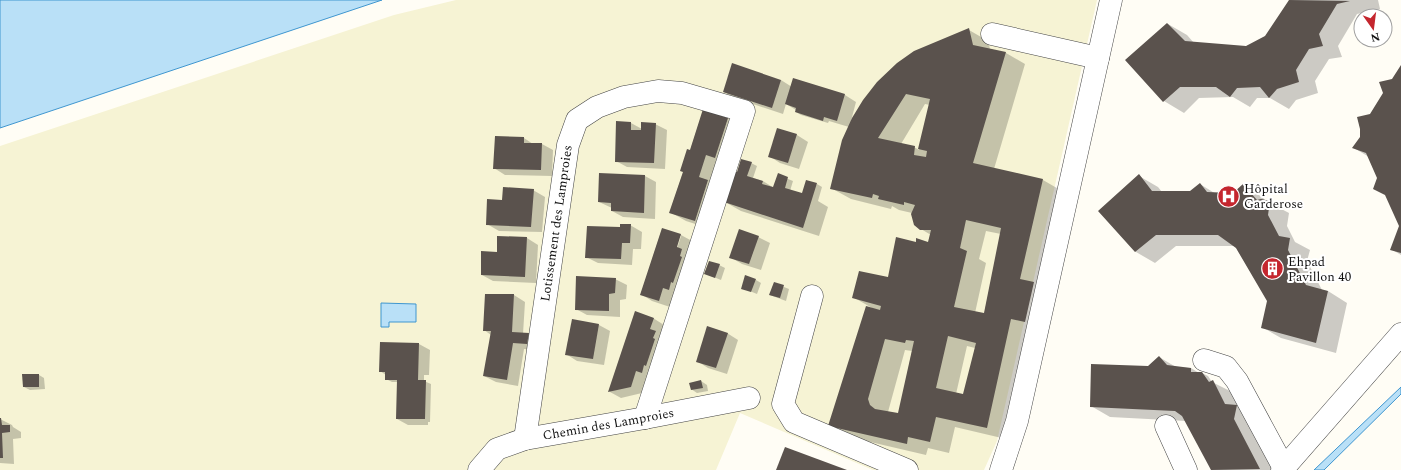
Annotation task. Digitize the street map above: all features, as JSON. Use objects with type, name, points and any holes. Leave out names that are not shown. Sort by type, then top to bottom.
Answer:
[{"type":"street","points":[[1001,470],[1017,421],[1111,0]]},
{"type":"street","points":[[992,34],[1098,58]]},
{"type":"street","name":"Lotissement des Lamproies","points":[[525,439],[568,146],[577,120],[597,107],[624,97],[658,91],[682,93],[744,111],[645,418]]},
{"type":"street","points":[[812,296],[783,404],[794,422],[907,470]]},
{"type":"street","points":[[1204,360],[1226,367],[1237,381],[1283,469],[1401,334]]},
{"type":"street","name":"Chemin des Lamproies","points":[[479,470],[497,449],[525,439],[749,398]]},
{"type":"street","points":[[1166,426],[1184,470]]},
{"type":"shaded area","points":[[456,0],[1097,0],[997,441],[984,470],[873,470],[740,413],[716,470],[0,470],[0,146],[394,15]]},
{"type":"water","points":[[0,0],[382,0],[0,128]]},
{"type":"water","points":[[381,303],[416,304],[416,322],[389,322],[389,327],[381,327]]},
{"type":"water","points":[[1401,387],[1401,394],[1324,470],[1314,470]]},
{"type":"building","points":[[1289,0],[1350,1],[1337,4],[1319,34],[1323,46],[1309,49],[1296,70],[1299,82],[1277,89],[1269,98],[1260,87],[1237,88],[1230,97],[1216,87],[1180,87],[1163,102],[1125,60],[1167,23],[1185,41],[1246,46],[1265,36]]},
{"type":"building","points":[[969,28],[973,45],[1006,52],[973,163],[1043,179],[1020,279],[1034,282],[1025,322],[1011,319],[987,428],[936,417],[930,442],[908,437],[907,444],[828,426],[866,306],[880,310],[881,306],[852,298],[859,271],[888,277],[896,237],[916,242],[916,238],[928,242],[931,230],[920,230],[914,225],[911,214],[915,205],[904,202],[904,205],[878,199],[879,196],[873,194],[872,198],[830,189],[842,140],[852,118],[863,100],[877,82],[897,63],[914,51]],"holes":[[[906,94],[930,99],[918,149],[927,151],[926,157],[914,155],[915,146],[878,138]],[[966,220],[1001,228],[984,313],[954,307],[967,251],[960,248]],[[948,336],[976,343],[963,394],[936,388]],[[885,339],[905,343],[906,340],[914,341],[898,413],[875,409],[870,405],[868,399]]]},
{"type":"building","points":[[732,63],[781,80],[772,108],[723,92]]},
{"type":"building","points":[[1401,65],[1401,253],[1390,250],[1399,226],[1385,195],[1373,189],[1377,178],[1366,153],[1352,148],[1360,137],[1357,117],[1370,114],[1383,93],[1379,82],[1392,79]]},
{"type":"building","points":[[793,78],[845,94],[837,121],[824,117],[823,121],[795,112],[796,108],[785,104]]},
{"type":"building","points":[[703,109],[728,118],[715,158],[706,155],[699,177],[708,180],[695,221],[669,213],[683,172],[680,171],[687,149],[690,150]]},
{"type":"building","points":[[616,121],[631,122],[631,130],[641,130],[641,122],[656,123],[654,163],[615,162]]},
{"type":"building","points":[[777,128],[797,134],[788,163],[768,157]]},
{"type":"building","points":[[495,136],[524,137],[524,143],[542,143],[541,170],[493,169]]},
{"type":"building","points":[[741,159],[752,162],[747,176],[763,181],[762,184],[773,187],[778,173],[788,177],[785,188],[802,193],[806,180],[817,183],[803,228],[724,202],[734,171],[737,172]]},
{"type":"building","points":[[599,173],[645,175],[644,213],[611,211],[611,203],[598,202]]},
{"type":"building","name":"Ehpad Pavillon 40","points":[[1139,174],[1152,191],[1190,191],[1200,183],[1207,192],[1233,193],[1243,184],[1257,200],[1261,199],[1270,201],[1268,215],[1279,236],[1290,238],[1288,250],[1306,285],[1328,291],[1316,343],[1261,328],[1267,301],[1236,248],[1218,235],[1156,235],[1135,252],[1098,211]]},
{"type":"building","points":[[503,187],[534,189],[531,227],[486,225],[487,199],[502,200]]},
{"type":"building","points":[[620,224],[631,224],[630,243],[622,243],[621,259],[585,258],[587,226],[620,227]]},
{"type":"building","points":[[662,228],[681,234],[677,247],[682,249],[680,256],[682,257],[673,283],[671,282],[669,290],[663,288],[659,301],[640,295]]},
{"type":"building","points":[[739,229],[759,236],[749,264],[729,258]]},
{"type":"building","points":[[497,236],[527,237],[525,277],[481,275],[481,251],[497,252]]},
{"type":"building","points":[[709,261],[720,264],[715,278],[704,274]]},
{"type":"building","points":[[745,275],[756,279],[751,292],[741,289]]},
{"type":"building","points":[[576,276],[616,278],[615,293],[609,294],[609,311],[575,310]]},
{"type":"building","points":[[774,282],[784,285],[780,298],[769,295]]},
{"type":"building","points":[[485,294],[514,294],[512,332],[529,333],[527,344],[513,343],[507,380],[483,376],[491,331],[483,331]]},
{"type":"building","points":[[635,311],[654,318],[650,329],[656,331],[653,338],[655,339],[646,366],[644,365],[642,373],[636,371],[631,387],[608,392]]},
{"type":"building","points":[[572,319],[599,324],[593,359],[565,355]]},
{"type":"building","points":[[707,326],[728,333],[716,368],[696,362]]},
{"type":"building","points":[[380,342],[419,343],[418,380],[426,380],[425,419],[396,419],[397,380],[385,380],[385,372],[379,372]]},
{"type":"building","points":[[1159,356],[1167,365],[1191,368],[1191,372],[1202,372],[1209,382],[1213,380],[1225,404],[1237,405],[1234,419],[1260,469],[1211,470],[1182,416],[1175,411],[1090,407],[1091,364],[1148,366]]},
{"type":"building","points":[[22,374],[39,374],[39,387],[23,387]]},
{"type":"building","points":[[701,380],[703,388],[691,390],[689,383]]},
{"type":"building","points":[[0,418],[2,425],[10,425],[10,432],[2,433],[3,458],[0,458]]},
{"type":"building","points":[[785,447],[847,470],[776,470]]},
{"type":"place","name":"Hôpital Garderose","points":[[1229,196]]},
{"type":"place","name":"Ehpad Pavillon 40","points":[[1273,269]]}]
